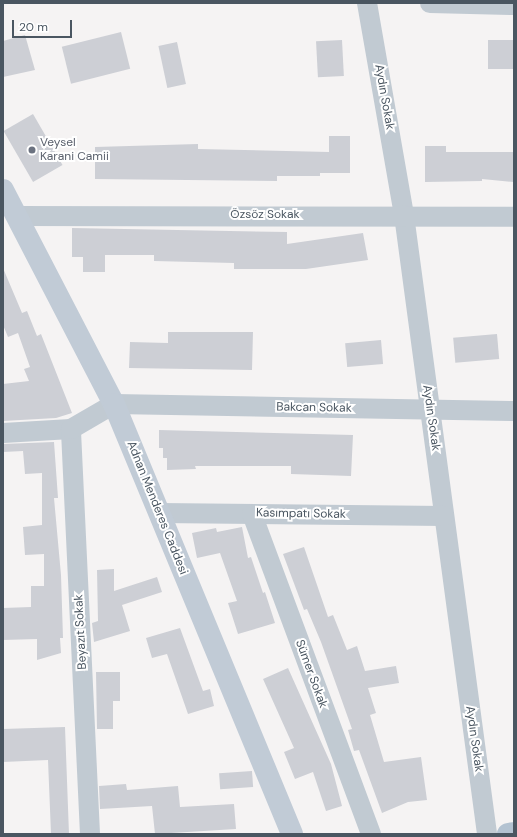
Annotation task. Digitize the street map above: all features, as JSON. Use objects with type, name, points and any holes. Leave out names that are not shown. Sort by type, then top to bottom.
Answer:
[{"type":"main road","points":[[508,834],[514,833]]},
{"type":"street","name":"Aydın Sokak","points":[[367,3],[404,215],[487,834]]},
{"type":"street","points":[[430,3],[514,5]]},
{"type":"street","name":"Adnan Menderes Caddesi","points":[[3,190],[114,404],[292,834]]},
{"type":"street","name":"Özsöz Sokak","points":[[16,216],[404,215],[514,217]]},
{"type":"street","points":[[3,433],[71,429],[114,404]]},
{"type":"street","name":"Bakcan Sokak","points":[[114,404],[431,411],[514,411]]},
{"type":"street","name":"Beyazıt Sokak","points":[[71,429],[90,834]]},
{"type":"street","name":"Kasımpatı Sokak","points":[[159,513],[444,516]]},
{"type":"street","name":"Sümer Sokak","points":[[252,514],[371,834]]},
{"type":"building","points":[[121,32],[130,69],[71,84],[62,47]]},
{"type":"building","points":[[25,35],[35,70],[3,77],[3,41]]},
{"type":"building","points":[[342,40],[344,76],[318,77],[316,41]]},
{"type":"building","points":[[488,40],[514,40],[514,69],[488,69]]},
{"type":"building","points":[[177,42],[186,84],[167,88],[158,46]]},
{"type":"building","name":"Veysel Karani Camii","points":[[33,114],[63,165],[33,182],[4,131]]},
{"type":"building","points":[[329,136],[350,136],[350,173],[320,173],[320,176],[277,176],[277,181],[95,179],[95,147],[198,144],[198,149],[329,152]]},
{"type":"building","points":[[425,146],[446,146],[446,152],[514,152],[514,182],[482,179],[482,181],[425,182]]},
{"type":"building","points":[[72,228],[287,232],[287,244],[363,233],[368,260],[306,269],[234,269],[234,263],[154,261],[154,255],[105,255],[105,272],[83,272],[83,257],[72,257]]},
{"type":"building","points":[[3,268],[22,313],[27,311],[37,336],[41,334],[72,413],[56,418],[3,421],[3,384],[29,381],[24,369],[30,367],[18,333],[8,337],[3,325]]},
{"type":"building","points":[[168,332],[253,332],[252,370],[129,368],[130,342],[168,343]]},
{"type":"building","points":[[497,334],[499,359],[455,363],[453,338]]},
{"type":"building","points":[[381,340],[383,364],[347,367],[345,343]]},
{"type":"building","points":[[159,430],[353,435],[351,476],[291,474],[291,466],[195,466],[196,469],[167,470],[167,458],[163,458],[163,448],[159,448]]},
{"type":"building","points":[[54,442],[58,498],[54,498],[61,575],[63,638],[60,638],[61,653],[37,660],[37,639],[3,640],[3,608],[31,607],[31,586],[44,586],[44,554],[25,555],[23,527],[42,525],[42,473],[25,474],[23,451],[3,452],[3,444]]},
{"type":"building","points":[[242,527],[248,558],[251,557],[275,623],[238,634],[228,603],[237,601],[220,553],[197,558],[192,533],[216,528],[217,532]]},
{"type":"building","points":[[304,547],[328,617],[333,615],[347,650],[357,646],[365,671],[396,666],[399,683],[368,688],[376,713],[370,715],[384,762],[421,757],[427,800],[408,802],[382,813],[359,750],[354,751],[348,730],[352,729],[321,642],[307,609],[304,610],[283,554]]},
{"type":"building","points":[[114,569],[114,591],[157,577],[162,592],[122,605],[130,631],[94,642],[92,623],[98,621],[97,570]]},
{"type":"building","points":[[180,628],[203,691],[210,689],[214,706],[188,714],[167,654],[152,658],[146,638]]},
{"type":"building","points":[[288,668],[331,764],[342,806],[326,811],[313,772],[295,779],[284,752],[294,748],[263,679]]},
{"type":"building","points":[[96,672],[120,672],[120,701],[113,701],[113,729],[97,729]]},
{"type":"building","points":[[65,727],[69,834],[51,834],[48,760],[3,762],[3,729]]},
{"type":"building","points":[[252,771],[253,787],[220,789],[219,773]]},
{"type":"building","points":[[126,784],[127,790],[178,786],[180,807],[234,804],[236,829],[155,834],[152,806],[100,809],[99,786]]},
{"type":"place","name":"Veysel Karani Camii","points":[[32,150]]}]
